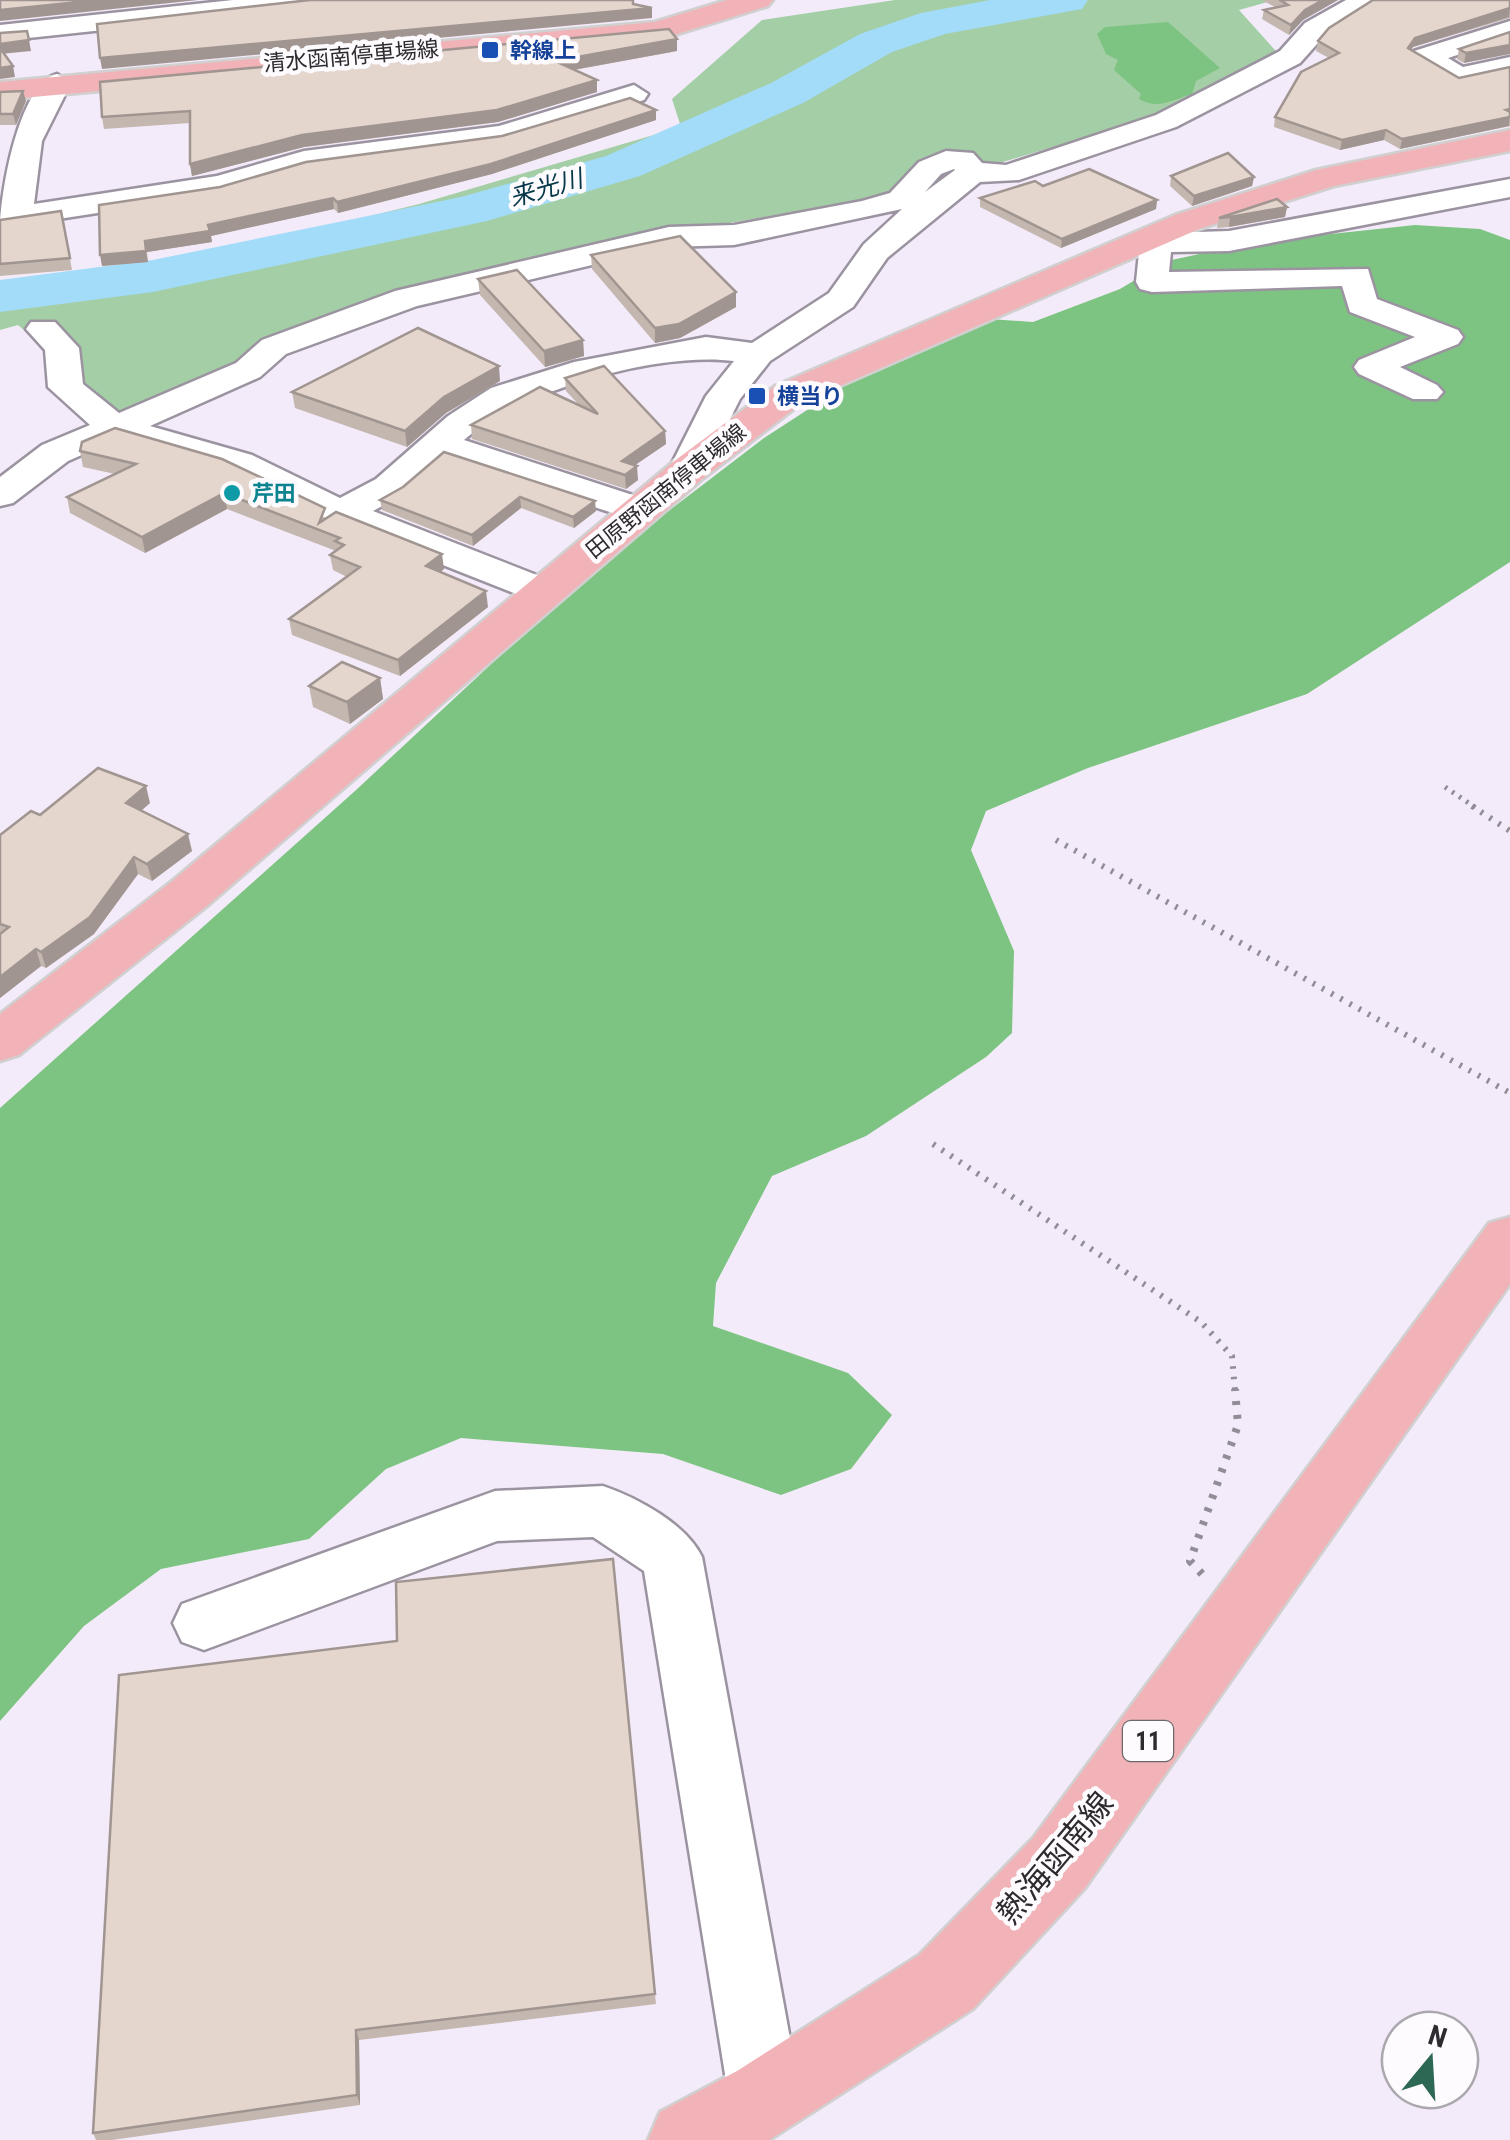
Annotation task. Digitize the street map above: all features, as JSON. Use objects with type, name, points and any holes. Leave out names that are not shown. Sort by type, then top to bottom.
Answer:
[{"type":"main road","name":"清水函南停車場線","points":[[0,91],[77,59],[658,31],[758,0]]},
{"type":"main road","name":"田原野函南停車場線","points":[[0,1042],[189,894],[543,591],[789,394],[1144,244],[1328,177],[1483,149],[1510,140]]},
{"type":"main road","name":"熱海函南線","points":[[688,2140],[765,2098],[946,1982],[1060,1864],[1510,1239]]},
{"type":"street","points":[[0,33],[77,59],[309,0]]},
{"type":"street","points":[[687,472],[724,396],[758,354],[841,300],[875,252],[918,211],[973,172],[1008,174],[1166,120],[1290,57],[1315,29],[1366,0]]},
{"type":"street","points":[[1510,29],[1424,57],[1459,76],[1510,65]]},
{"type":"street","points":[[77,59],[27,140],[8,217],[221,185],[304,160],[502,134],[634,94]]},
{"type":"street","points":[[0,495],[55,453],[248,370],[274,347],[407,298],[669,236],[734,235],[866,210],[900,200],[930,168],[946,160],[962,160],[973,172]]},
{"type":"street","points":[[1425,392],[1371,367],[1446,337],[1362,305],[1356,276],[1152,282],[1144,244],[1229,240],[1510,188]]},
{"type":"street","points":[[43,329],[62,348],[66,387],[112,426],[239,463],[342,512],[543,591]]},
{"type":"street","points":[[342,512],[390,486],[504,396],[574,372],[706,346],[758,354]]},
{"type":"street","points":[[439,444],[642,510]]},
{"type":"street","points":[[204,1623],[495,1516],[604,1510],[672,1557],[765,2098]]},
{"type":"path","points":[[1444,786],[1510,831]]},
{"type":"path","points":[[1056,840],[1510,1092]]},
{"type":"path","points":[[933,1144],[1200,1322],[1232,1356],[1238,1425],[1190,1561],[1240,1613]]},
{"type":"green space","points":[[895,0],[1275,0],[1239,10],[1282,58],[1152,118],[887,196],[630,240],[291,328],[232,368],[124,416],[18,325],[0,330],[0,287],[143,272],[419,204],[681,127],[672,99],[762,20]]},
{"type":"green space","points":[[1168,22],[1220,68],[1196,81],[1192,94],[1152,104],[1139,99],[1141,94],[1114,70],[1118,60],[1106,54],[1097,34],[1105,27]]},
{"type":"green space","points":[[1415,225],[1480,229],[1510,240],[1510,562],[1307,694],[1088,768],[986,811],[971,850],[1014,951],[1012,1033],[986,1057],[866,1136],[772,1176],[716,1283],[713,1326],[848,1373],[892,1415],[851,1469],[781,1495],[663,1454],[461,1438],[386,1469],[309,1539],[161,1569],[84,1626],[0,1721],[0,1108],[355,791],[594,568],[764,438],[875,366],[989,319],[1033,322],[1120,289],[1167,261],[1255,242]]},
{"type":"building","points":[[0,0],[99,0],[0,10]]},
{"type":"building","points":[[310,0],[633,0],[633,4],[652,8],[100,58],[97,24]]},
{"type":"building","points":[[1280,0],[1323,0],[1305,10],[1291,25],[1264,10],[1288,5]]},
{"type":"building","points":[[1373,0],[1510,0],[1510,8],[1415,38],[1408,48],[1459,78],[1510,67],[1510,109],[1506,110],[1510,117],[1402,139],[1386,130],[1342,140],[1275,117],[1301,72],[1339,53],[1318,41],[1329,28]]},
{"type":"building","points":[[669,29],[677,39],[555,61],[597,80],[497,110],[302,135],[190,164],[190,111],[102,117],[100,82]]},
{"type":"building","points":[[27,31],[29,40],[0,44],[0,33]]},
{"type":"building","points":[[1510,32],[1510,45],[1466,53],[1459,49]]},
{"type":"building","points":[[0,48],[13,66],[0,68]]},
{"type":"building","points":[[23,91],[13,114],[0,114],[0,92]]},
{"type":"building","points":[[630,98],[656,110],[491,164],[337,202],[333,198],[208,225],[210,231],[145,241],[146,251],[100,255],[99,205],[220,187],[306,162],[502,136]]},
{"type":"building","points":[[1228,153],[1254,177],[1194,196],[1171,176]]},
{"type":"building","points":[[1089,169],[1157,200],[1062,239],[980,198],[1035,181],[1043,186]]},
{"type":"building","points":[[1277,199],[1287,207],[1219,218]]},
{"type":"building","points":[[61,211],[70,258],[0,264],[0,220]]},
{"type":"building","points":[[680,236],[736,292],[679,324],[655,328],[591,255]]},
{"type":"building","points":[[517,270],[583,340],[544,351],[478,279]]},
{"type":"building","points":[[418,328],[499,366],[444,397],[405,431],[292,392]]},
{"type":"building","points":[[604,366],[665,431],[622,461],[637,466],[625,475],[471,425],[540,387],[598,414],[565,378]]},
{"type":"building","points":[[115,428],[222,459],[325,508],[319,523],[336,512],[442,554],[426,566],[486,591],[398,660],[289,619],[360,567],[330,555],[344,545],[335,541],[340,538],[224,493],[142,537],[67,497],[136,464],[80,451],[82,442]]},
{"type":"building","points":[[444,452],[595,501],[573,517],[520,497],[472,535],[380,500],[403,487]]},
{"type":"building","points":[[342,662],[380,678],[347,702],[309,686]]},
{"type":"building","points":[[98,768],[146,786],[126,803],[188,834],[147,864],[134,857],[90,917],[41,952],[36,949],[0,977],[0,934],[9,927],[0,924],[0,835],[31,811],[40,815]]},
{"type":"building","points":[[613,1559],[655,1994],[356,2030],[357,2095],[93,2133],[119,1675],[397,1641],[396,1582]]},
{"type":"waterway","name":"来光川","points":[[0,296],[153,276],[469,210],[623,166],[787,93],[876,43],[936,22],[1067,0]]},
{"type":"place","name":"幹線上","points":[[490,50]]},
{"type":"place","name":"横当り","points":[[757,396]]},
{"type":"place","name":"芹田","points":[[232,493]]}]
